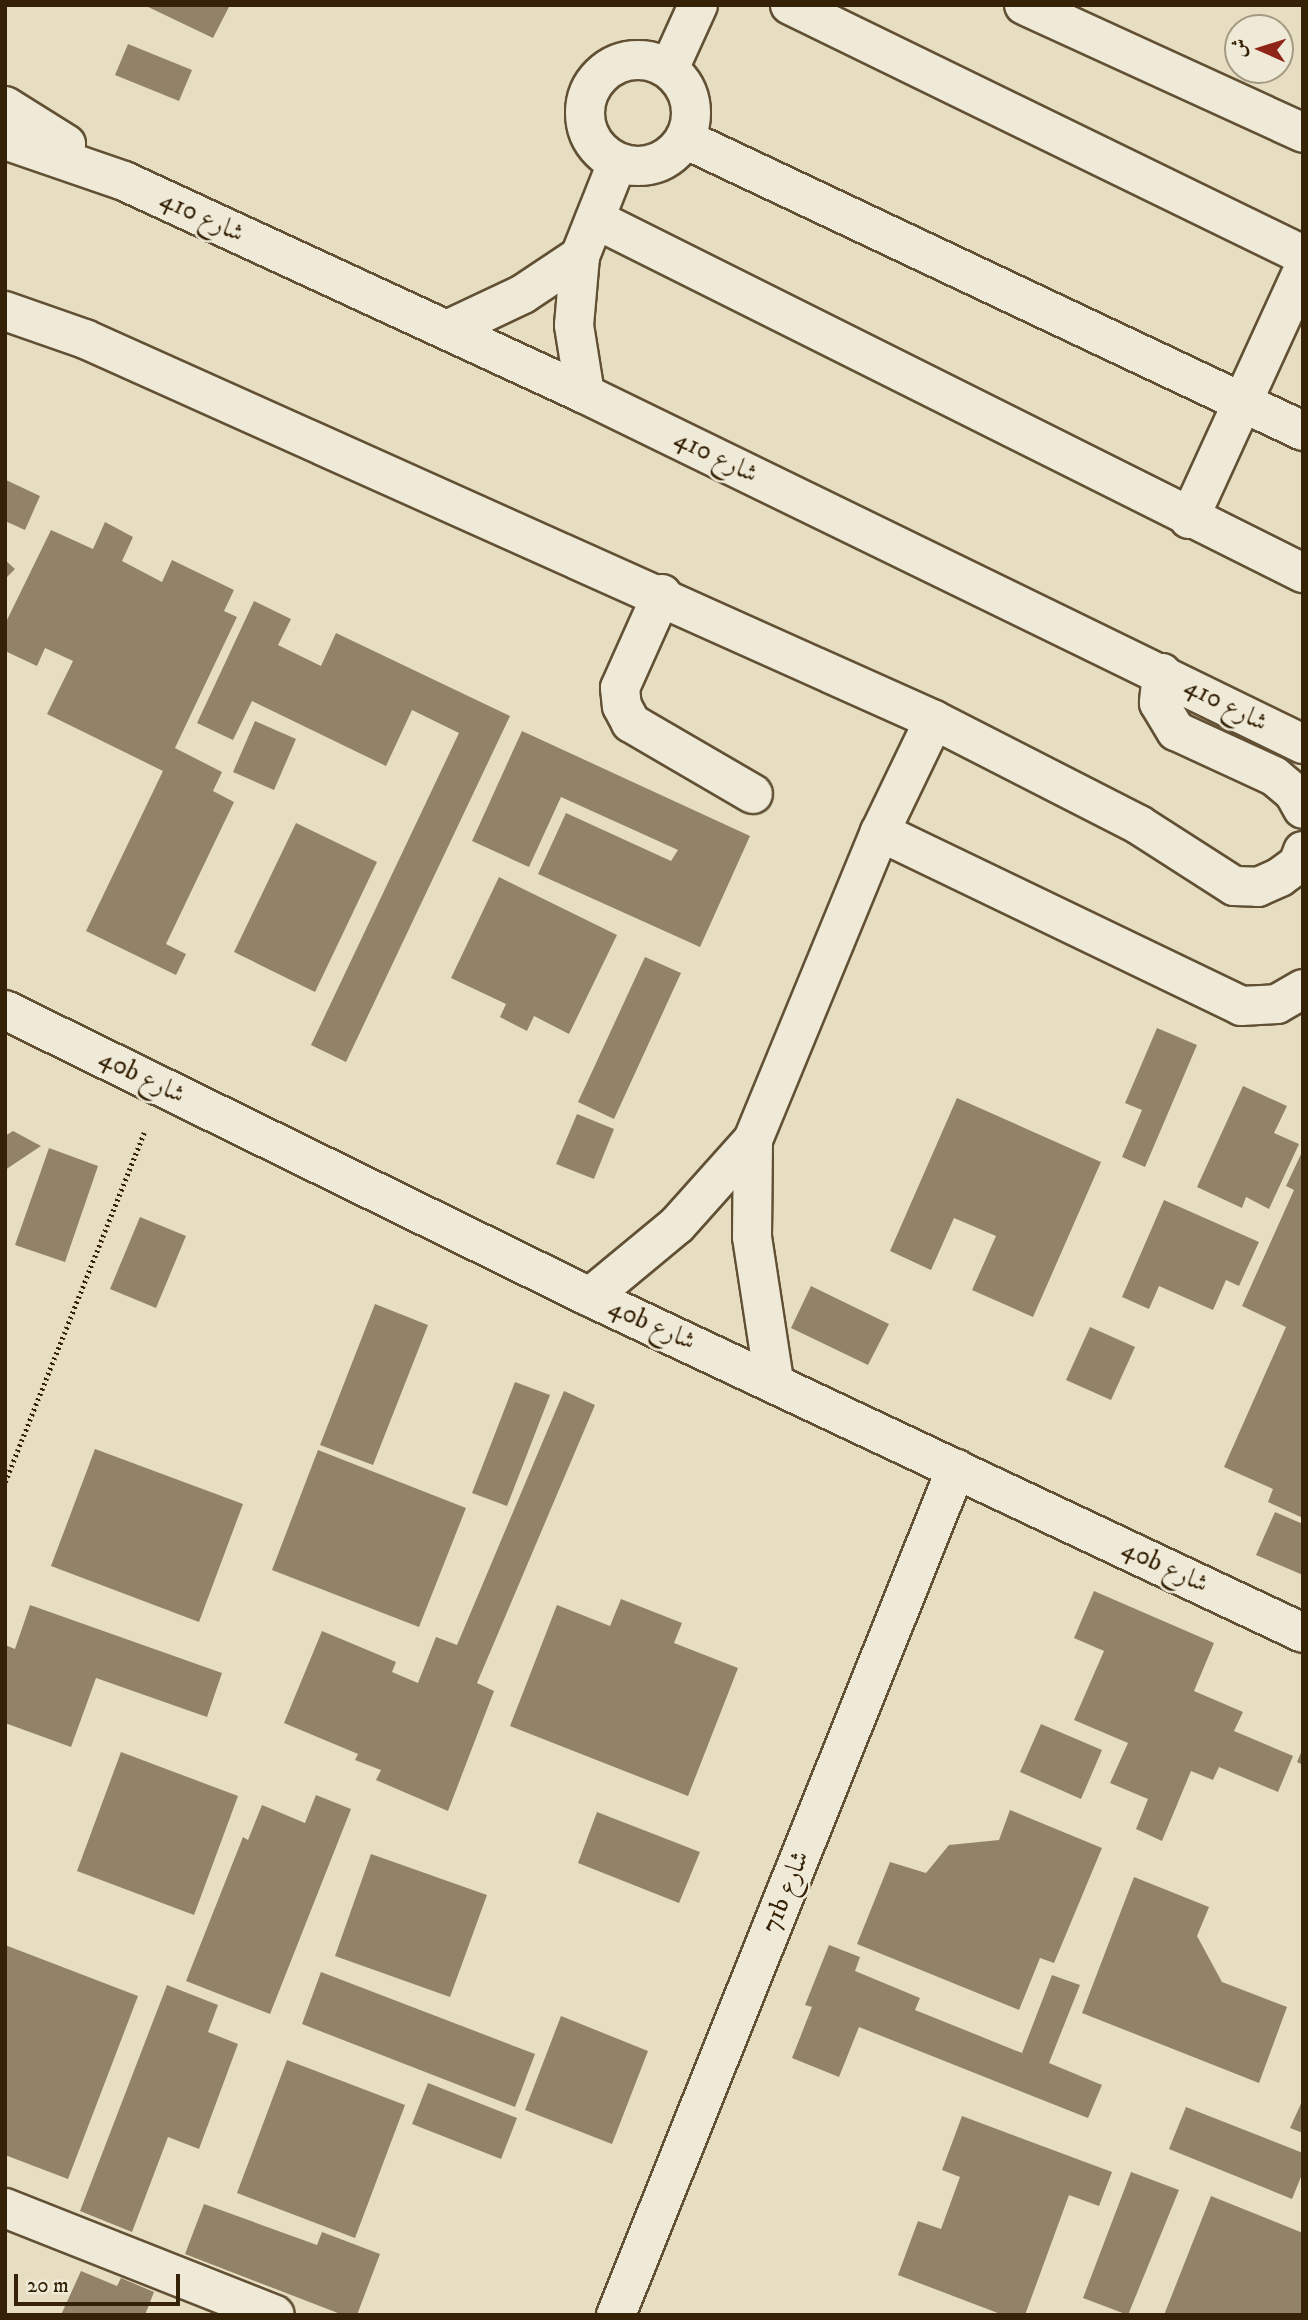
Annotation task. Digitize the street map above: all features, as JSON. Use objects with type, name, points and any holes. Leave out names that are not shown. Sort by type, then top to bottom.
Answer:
[{"type":"street","points":[[669,69],[698,5]]},
{"type":"street","points":[[790,5],[1303,255]]},
{"type":"street","points":[[1024,5],[1303,133]]},
{"type":"street","points":[[631,60],[651,60],[669,69],[683,83],[691,101],[692,121],[685,139],[673,155],[656,164],[636,167],[617,163],[589,136],[584,116],[596,79],[631,60]]},
{"type":"street","name":"شارع 410","points":[[5,106],[124,181]]},
{"type":"street","points":[[685,139],[1303,431]]},
{"type":"street","name":"شارع 410","points":[[5,140],[124,181],[585,394],[1303,744]]},
{"type":"street","points":[[585,394],[574,325],[580,256],[617,163]]},
{"type":"street","points":[[595,219],[1189,519],[1303,573]]},
{"type":"street","points":[[447,330],[523,294],[580,256]]},
{"type":"street","points":[[1189,519],[1303,270]]},
{"type":"street","points":[[5,311],[85,339],[662,594],[934,720],[1139,825],[1234,886],[1258,887],[1280,877],[1298,864],[1303,851]]},
{"type":"street","points":[[662,594],[620,688],[622,706],[631,723],[753,794]]},
{"type":"street","points":[[1162,673],[1159,703],[1176,731],[1274,776],[1294,793],[1303,809]]},
{"type":"street","points":[[590,1297],[677,1225],[753,1140],[880,832],[934,720]]},
{"type":"street","points":[[880,832],[1241,1006],[1278,1004],[1303,989]]},
{"type":"street","name":"40b شارع","points":[[5,1010],[590,1297],[774,1380],[1303,1633]]},
{"type":"street","points":[[753,1140],[752,1237],[774,1380]]},
{"type":"street","name":"71b شارع","points":[[616,2315],[957,1469]]},
{"type":"street","points":[[5,2208],[275,2315]]},
{"type":"path","points":[[5,1482],[162,1087]]},
{"type":"building","points":[[144,5],[230,5],[213,38]]},
{"type":"building","points":[[128,44],[192,70],[179,101],[115,75]]},
{"type":"building","points":[[6,480],[40,496],[25,530],[5,521]]},
{"type":"building","points":[[105,522],[133,537],[122,561],[162,582],[172,560],[234,590],[224,611],[237,617],[175,748],[222,772],[213,791],[234,802],[166,944],[186,954],[176,975],[86,931],[163,771],[47,714],[73,661],[45,648],[37,666],[5,651],[5,624],[51,530],[93,549]]},
{"type":"building","points":[[5,560],[15,569],[5,579]]},
{"type":"building","points":[[254,601],[291,619],[278,645],[321,666],[336,633],[510,716],[346,1062],[311,1045],[459,733],[412,710],[386,766],[252,701],[233,740],[197,723]]},
{"type":"building","points":[[255,721],[296,739],[274,790],[233,772]]},
{"type":"building","points":[[522,731],[750,836],[700,947],[538,874],[566,813],[671,861],[678,850],[561,797],[529,867],[472,841]]},
{"type":"building","points":[[296,823],[377,862],[315,992],[234,952]]},
{"type":"building","points":[[499,877],[617,935],[569,1034],[534,1016],[527,1031],[500,1017],[506,1004],[451,978]]},
{"type":"building","points":[[645,957],[681,973],[614,1119],[578,1102]]},
{"type":"building","points":[[1157,1028],[1197,1045],[1145,1167],[1122,1157],[1142,1110],[1125,1103]]},
{"type":"building","points":[[1243,1086],[1287,1106],[1274,1133],[1299,1144],[1269,1209],[1246,1197],[1242,1208],[1197,1187]]},
{"type":"building","points":[[957,1098],[1101,1162],[1033,1317],[972,1290],[996,1236],[954,1218],[931,1270],[890,1251]]},
{"type":"building","points":[[577,1114],[614,1129],[594,1179],[556,1164]]},
{"type":"building","points":[[13,1131],[41,1146],[5,1170],[5,1136]]},
{"type":"building","points":[[49,1148],[98,1166],[65,1262],[15,1245]]},
{"type":"building","points":[[1303,1150],[1303,1518],[1268,1502],[1273,1489],[1224,1467],[1286,1327],[1242,1306],[1294,1190],[1286,1186]]},
{"type":"building","points":[[1164,1200],[1259,1242],[1239,1286],[1226,1280],[1213,1310],[1159,1286],[1149,1309],[1122,1297]]},
{"type":"building","points":[[140,1217],[186,1236],[156,1308],[110,1289]]},
{"type":"building","points":[[811,1286],[889,1324],[868,1365],[791,1328]]},
{"type":"building","points":[[375,1304],[428,1325],[373,1465],[320,1445]]},
{"type":"building","points":[[1090,1327],[1135,1347],[1111,1400],[1066,1380]]},
{"type":"building","points":[[515,1382],[550,1395],[507,1506],[472,1493]]},
{"type":"building","points":[[564,1391],[595,1405],[477,1683],[494,1691],[448,1811],[376,1780],[381,1770],[355,1760],[358,1754],[284,1723],[322,1631],[396,1662],[392,1672],[418,1683],[436,1637],[457,1645]]},
{"type":"building","points":[[95,1449],[243,1504],[199,1622],[51,1566]]},
{"type":"building","points":[[318,1450],[466,1508],[419,1627],[272,1570]]},
{"type":"building","points":[[1275,1512],[1303,1524],[1303,1575],[1256,1555]]},
{"type":"building","points":[[1094,1591],[1214,1643],[1194,1691],[1243,1712],[1234,1731],[1293,1756],[1278,1792],[1219,1767],[1213,1780],[1191,1771],[1162,1841],[1136,1829],[1148,1799],[1110,1783],[1128,1743],[1074,1720],[1104,1651],[1074,1638]]},
{"type":"building","points":[[621,1599],[682,1623],[674,1643],[738,1668],[688,1796],[510,1726],[557,1605],[610,1626]]},
{"type":"building","points":[[30,1605],[222,1673],[207,1717],[96,1678],[71,1747],[5,1723],[5,1645],[15,1649]]},
{"type":"building","points":[[1041,1724],[1102,1750],[1081,1799],[1020,1772]]},
{"type":"building","points":[[1303,1748],[1303,1765],[1297,1762]]},
{"type":"building","points":[[121,1752],[238,1796],[194,1915],[77,1871]]},
{"type":"building","points":[[316,1795],[351,1809],[270,2014],[186,1981],[243,1837],[248,1840],[262,1805],[305,1823]]},
{"type":"building","points":[[1010,1810],[1102,1848],[1054,1963],[1040,1958],[1019,2010],[857,1944],[890,1862],[926,1873],[949,1845],[999,1840]]},
{"type":"building","points":[[597,1812],[700,1852],[679,1903],[578,1863]]},
{"type":"building","points":[[371,1854],[487,1895],[450,1997],[335,1956]]},
{"type":"building","points":[[1134,1877],[1209,1907],[1197,1936],[1222,1982],[1287,2007],[1259,2083],[1082,2013]]},
{"type":"building","points":[[5,1945],[138,1996],[68,2179],[5,2155]]},
{"type":"building","points":[[829,1945],[860,1957],[855,1971],[920,1998],[915,2010],[1022,2053],[1052,1975],[1080,1985],[1049,2063],[1102,2085],[1088,2118],[859,2027],[839,2077],[792,2058],[812,2007],[805,2005]]},
{"type":"building","points":[[321,1972],[535,2054],[515,2107],[302,2024]]},
{"type":"building","points":[[167,1985],[218,2005],[208,2032],[238,2044],[199,2149],[168,2137],[132,2232],[80,2211]]},
{"type":"building","points":[[561,2016],[648,2051],[612,2144],[525,2110]]},
{"type":"building","points":[[287,2060],[405,2105],[355,2238],[237,2193]]},
{"type":"building","points":[[428,2083],[517,2118],[501,2159],[412,2124]]},
{"type":"building","points":[[1303,2099],[1303,2133],[1290,2128]]},
{"type":"building","points":[[1186,2107],[1303,2153],[1303,2172],[1292,2199],[1169,2149]]},
{"type":"building","points":[[962,2116],[1112,2172],[1099,2206],[1069,2195],[1025,2315],[1003,2315],[898,2275],[918,2221],[941,2229],[960,2177],[942,2170]]},
{"type":"building","points":[[1131,2172],[1179,2190],[1128,2315],[1083,2298]]},
{"type":"building","points":[[1211,2196],[1303,2233],[1303,2315],[1164,2315]]},
{"type":"building","points":[[204,2204],[317,2245],[322,2232],[380,2254],[357,2315],[343,2315],[185,2254]]},
{"type":"building","points":[[81,2271],[117,2286],[121,2278],[154,2292],[145,2315],[61,2315]]}]
